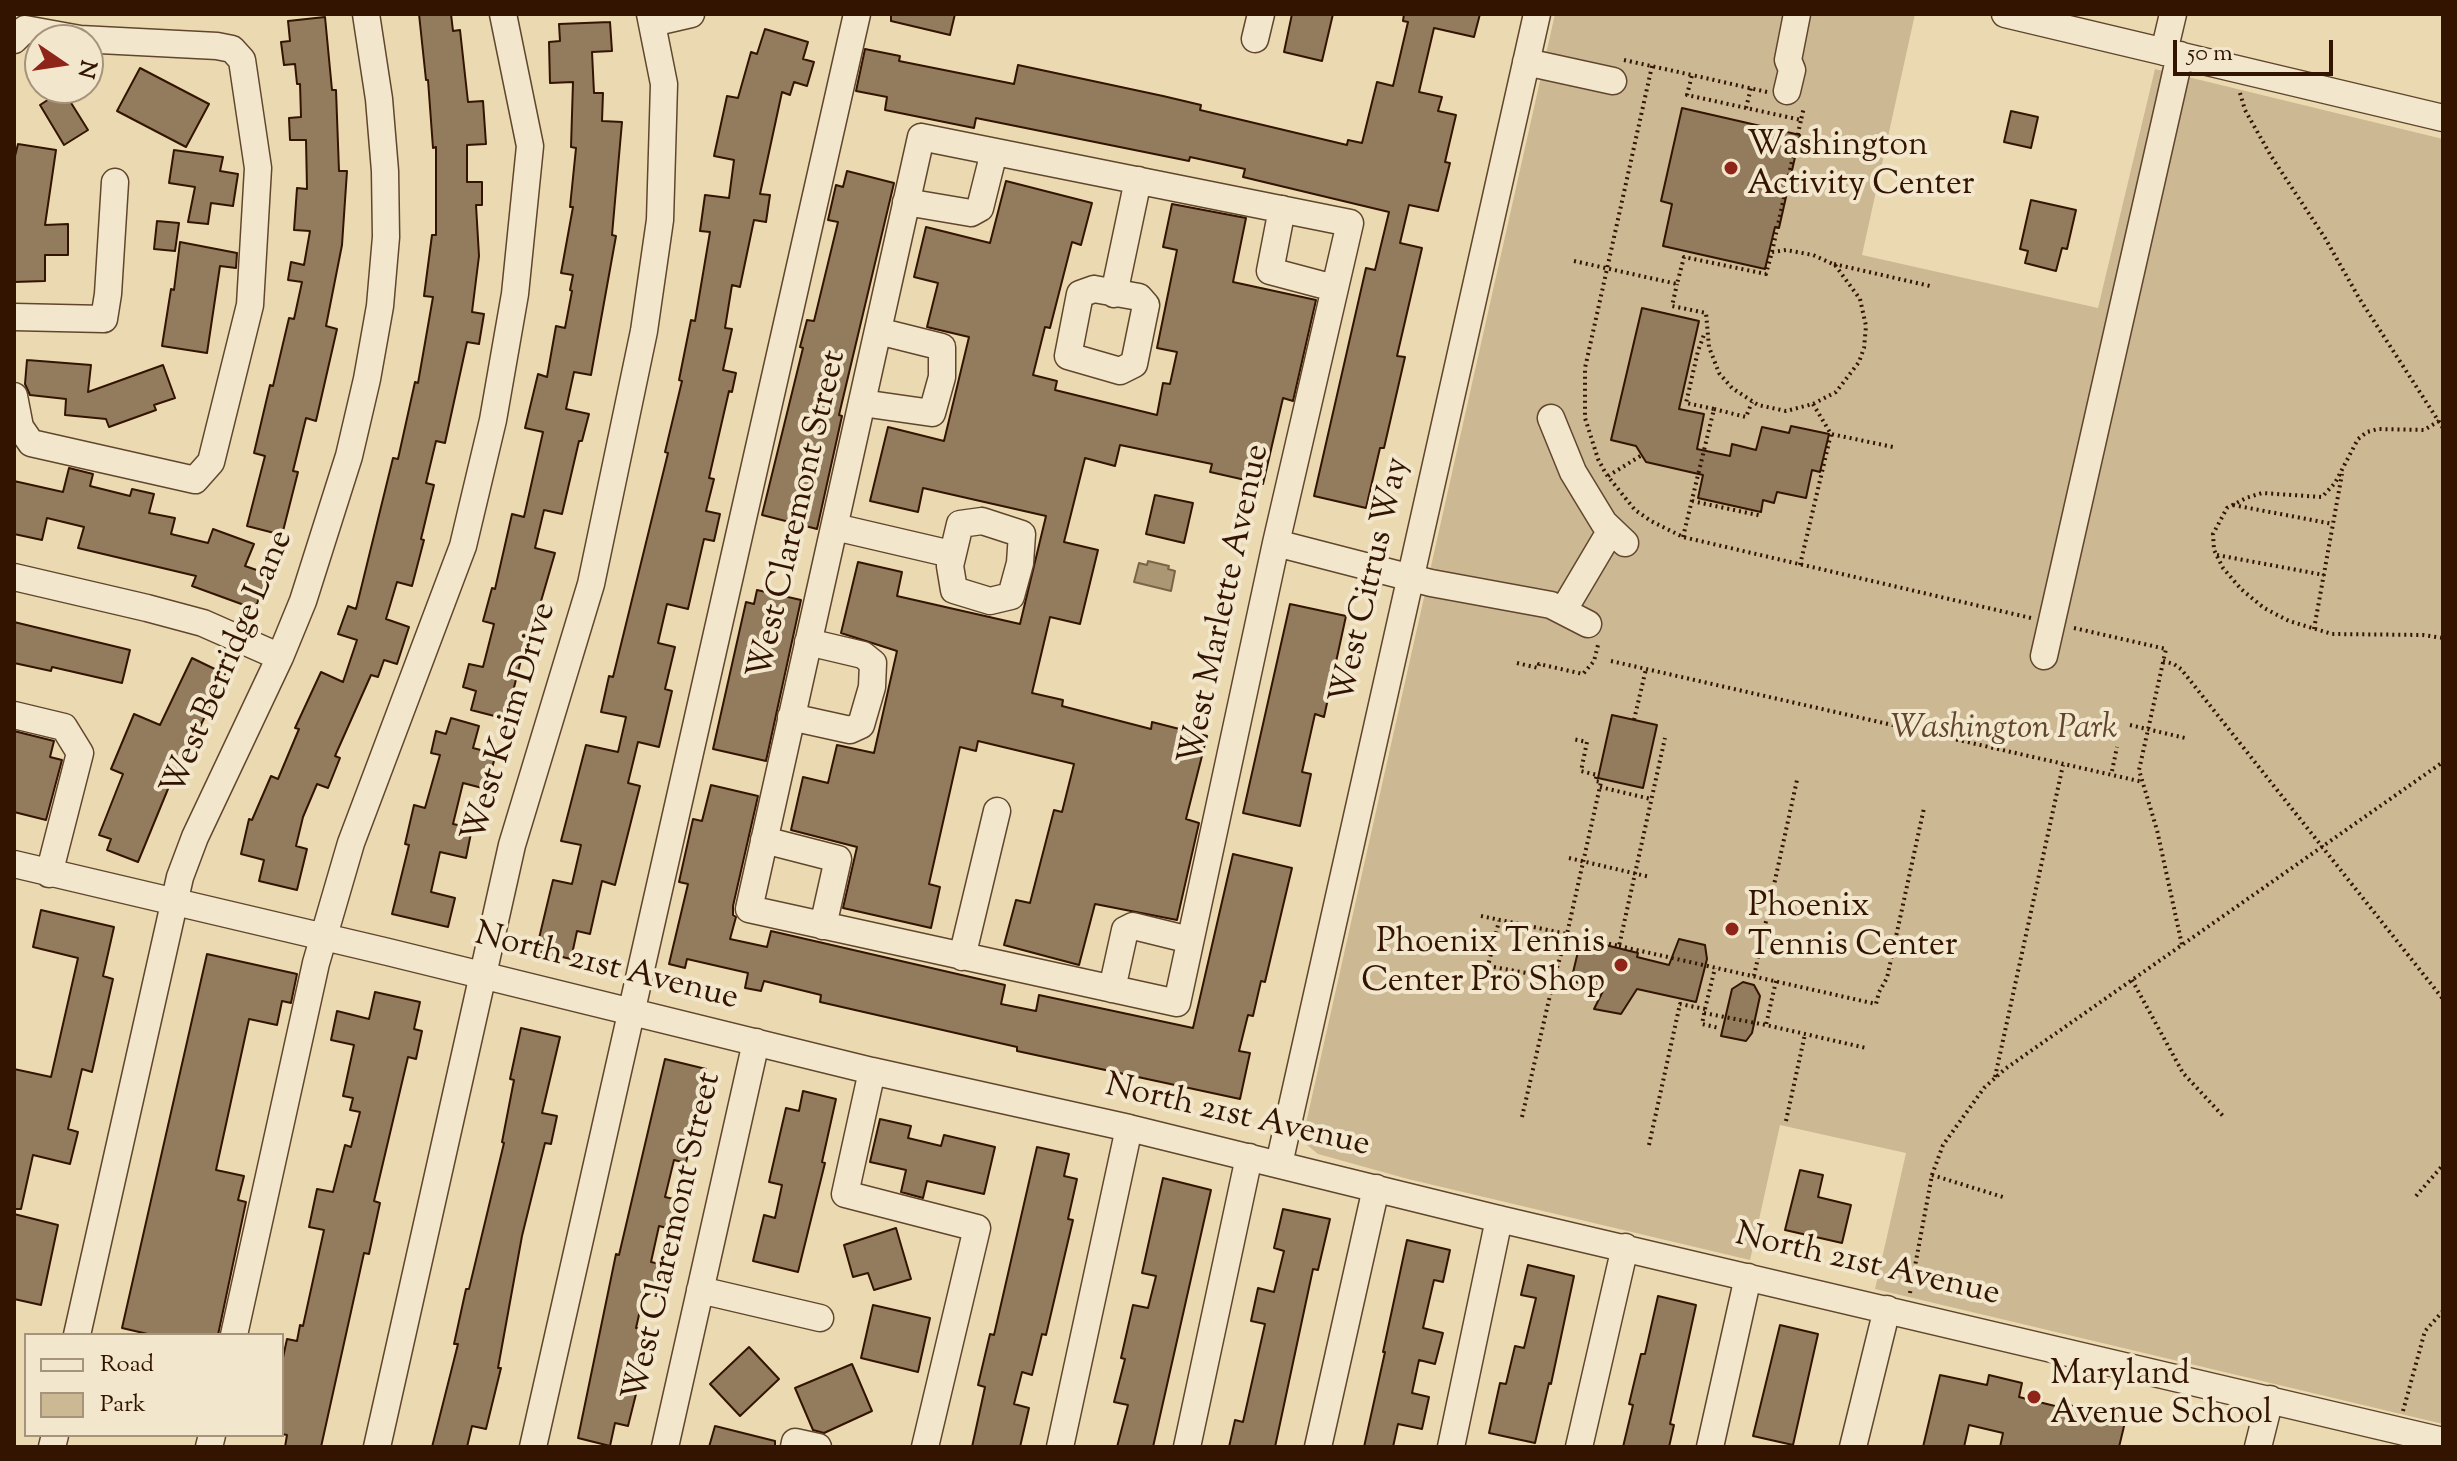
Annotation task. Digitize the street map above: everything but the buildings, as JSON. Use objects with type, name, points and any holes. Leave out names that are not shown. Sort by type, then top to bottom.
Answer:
[{"type":"street","name":"West Berridge Lane","points":[[77,1333],[180,877],[195,837],[280,657],[323,545],[349,456],[380,306],[386,237],[379,99],[366,14]]},
{"type":"street","points":[[234,1333],[316,963],[351,843],[463,546],[493,420],[515,294],[530,146],[503,14]]},
{"type":"street","points":[[651,18],[691,14]]},
{"type":"street","points":[[533,1447],[857,14]]},
{"type":"street","name":"West Citrus Way","points":[[1279,1164],[1537,14]]},
{"type":"street","points":[[1779,96],[1792,70],[1788,60],[1797,14]]},
{"type":"street","points":[[2005,14],[2443,118]]},
{"type":"street","points":[[2044,656],[2172,53],[2173,14]]},
{"type":"street","name":"West Keim Drive","points":[[377,1447],[512,845],[591,584],[644,331],[660,220],[664,84],[651,18]]},
{"type":"street","points":[[14,40],[25,29],[80,39],[232,49],[242,60],[258,168],[250,305],[211,462],[195,480],[31,443],[20,427],[14,396]]},
{"type":"street","points":[[1526,62],[1613,81]]},
{"type":"street","name":"West Claremont Street","points":[[823,926],[749,909],[791,717],[921,137],[994,152]]},
{"type":"street","points":[[906,202],[971,213],[980,208],[994,152],[1138,180],[1282,209],[1270,271],[1334,288]]},
{"type":"street","points":[[1114,294],[1138,180]]},
{"type":"street","points":[[14,317],[104,319],[115,182]]},
{"type":"street","name":"West Marlette Avenue","points":[[1112,989],[1177,1003],[1276,543],[1350,223],[1282,209]]},
{"type":"street","points":[[862,403],[932,413],[942,377],[942,347],[878,331]]},
{"type":"street","points":[[1551,418],[1573,472],[1604,523],[1618,536],[1563,611]]},
{"type":"street","points":[[835,527],[951,554]]},
{"type":"street","points":[[1276,543],[1410,578],[1551,605],[1594,632]]},
{"type":"street","points":[[14,577],[203,623],[280,657]]},
{"type":"street","points":[[791,717],[850,730],[861,725],[872,687],[873,663],[863,655],[808,642]]},
{"type":"street","points":[[14,715],[64,727],[80,753],[49,874]]},
{"type":"street","points":[[962,957],[997,811]]},
{"type":"street","points":[[764,840],[838,859],[823,926],[1112,989],[1125,930],[1133,926],[1190,940]]},
{"type":"street","name":"North 21st Avenue","points":[[14,865],[872,1071],[1129,1128],[1499,1219],[2270,1399],[2406,1437],[2443,1441]]},
{"type":"street","name":"West Claremont Street","points":[[665,1447],[756,1042]]},
{"type":"street","points":[[872,1071],[845,1194],[977,1228],[925,1447]]},
{"type":"street","points":[[1060,1447],[1129,1128]]},
{"type":"street","points":[[1187,1447],[1249,1157]]},
{"type":"street","points":[[1318,1447],[1376,1188]]},
{"type":"street","points":[[1451,1447],[1499,1219]]},
{"type":"street","points":[[1579,1447],[1625,1247]]},
{"type":"street","points":[[1710,1447],[1748,1277]]},
{"type":"street","points":[[700,1290],[820,1318]]},
{"type":"street","points":[[1853,1447],[1887,1309]]},
{"type":"street","points":[[2258,1447],[2270,1399]]},
{"type":"street","points":[[794,1447],[795,1442],[818,1447]]},
{"type":"path","points":[[1652,66],[1585,368],[1585,418],[1598,459],[1608,476],[1635,510],[1683,537],[2166,649],[2139,770],[2157,830],[2182,945]]},
{"type":"path","points":[[1692,75],[1751,88],[1779,96],[1773,114],[1687,95],[1692,75]]},
{"type":"path","points":[[1746,108],[1751,88]]},
{"type":"path","points":[[2240,91],[2245,110],[2271,156],[2443,428]]},
{"type":"path","points":[[1801,120],[1766,274],[1684,257],[1672,306],[1706,313],[1709,347],[1719,373],[1732,388],[1752,402],[1771,410],[1786,411],[1813,404],[1836,392],[1846,382],[1859,362],[1866,336],[1860,299],[1845,276],[1831,264]]},
{"type":"path","points":[[1772,252],[1801,251],[1831,264],[1930,286]]},
{"type":"path","points":[[1574,261],[1677,284]]},
{"type":"path","points":[[1706,329],[1686,403],[1746,417],[1752,402]]},
{"type":"path","points":[[1800,565],[1831,434],[1813,404]]},
{"type":"path","points":[[1683,537],[1714,409]]},
{"type":"path","points":[[2439,421],[2424,430],[2367,432],[2358,439],[2335,483],[2322,497],[2262,493],[2246,498],[2227,508],[2213,534],[2223,568],[2241,589],[2264,608],[2289,621],[2332,634],[2443,638]]},
{"type":"path","points":[[1831,434],[1893,447]]},
{"type":"path","points":[[1608,476],[1642,455]]},
{"type":"path","points":[[2314,629],[2343,468]]},
{"type":"path","points":[[1692,501],[1762,516]]},
{"type":"path","points":[[2233,505],[2333,524]]},
{"type":"path","points":[[2217,555],[2324,575]]},
{"type":"path","points":[[1517,663],[1538,668],[1539,664],[1583,674],[1594,661],[1594,632]]},
{"type":"path","points":[[1611,661],[2143,782]]},
{"type":"path","points":[[2163,661],[2181,669],[2443,999]]},
{"type":"path","points":[[1634,720],[1646,669]]},
{"type":"path","points":[[2130,725],[2185,738]]},
{"type":"path","points":[[1619,946],[1665,738]]},
{"type":"path","points":[[1522,1117],[1601,782],[1595,781],[1597,775],[1581,771],[1587,742],[1573,739]]},
{"type":"path","points":[[2112,771],[2117,747]]},
{"type":"path","points":[[1910,1295],[1932,1175],[1943,1145],[1984,1088],[2443,762]]},
{"type":"path","points":[[1994,1079],[2063,764]]},
{"type":"path","points":[[1754,976],[1797,780]]},
{"type":"path","points":[[1600,787],[1651,799]]},
{"type":"path","points":[[1481,916],[1876,1004],[1887,978],[1924,808]]},
{"type":"path","points":[[1569,858],[1650,877]]},
{"type":"path","points":[[1488,966],[1499,921]]},
{"type":"path","points":[[1474,963],[1554,978]]},
{"type":"path","points":[[1715,968],[1702,1024],[1719,1028]]},
{"type":"path","points":[[2132,980],[2183,1073],[2223,1116]]},
{"type":"path","points":[[1766,1025],[1776,981]]},
{"type":"path","points":[[1649,1145],[1680,1004],[1866,1048]]},
{"type":"path","points":[[1786,1121],[1805,1034]]},
{"type":"path","points":[[2416,1196],[2443,1165]]},
{"type":"path","points":[[1932,1175],[2006,1198]]},
{"type":"path","points":[[2406,1437],[2418,1349],[2425,1331],[2443,1311]]},
{"type":"green space","name":"Washington Park","points":[[1555,14],[1915,14],[1862,255],[2098,308],[2155,69],[2443,139],[2443,1424],[1875,1289],[1906,1153],[1780,1125],[1750,1260],[1408,1179],[1318,1154],[1307,1145],[1304,1132]]},
{"type":"shaded area","points":[[1148,561],[1169,566],[1168,569],[1175,571],[1171,591],[1134,582],[1139,563],[1147,565]]},
{"type":"place","name":"Washington Activity Center","points":[[1731,168]]},
{"type":"place","name":"Phoenix Tennis Center","points":[[1732,929]]},
{"type":"place","name":"Phoenix Tennis Center Pro Shop","points":[[1621,965]]},
{"type":"place","name":"Maryland Avenue School","points":[[2034,1397]]}]
